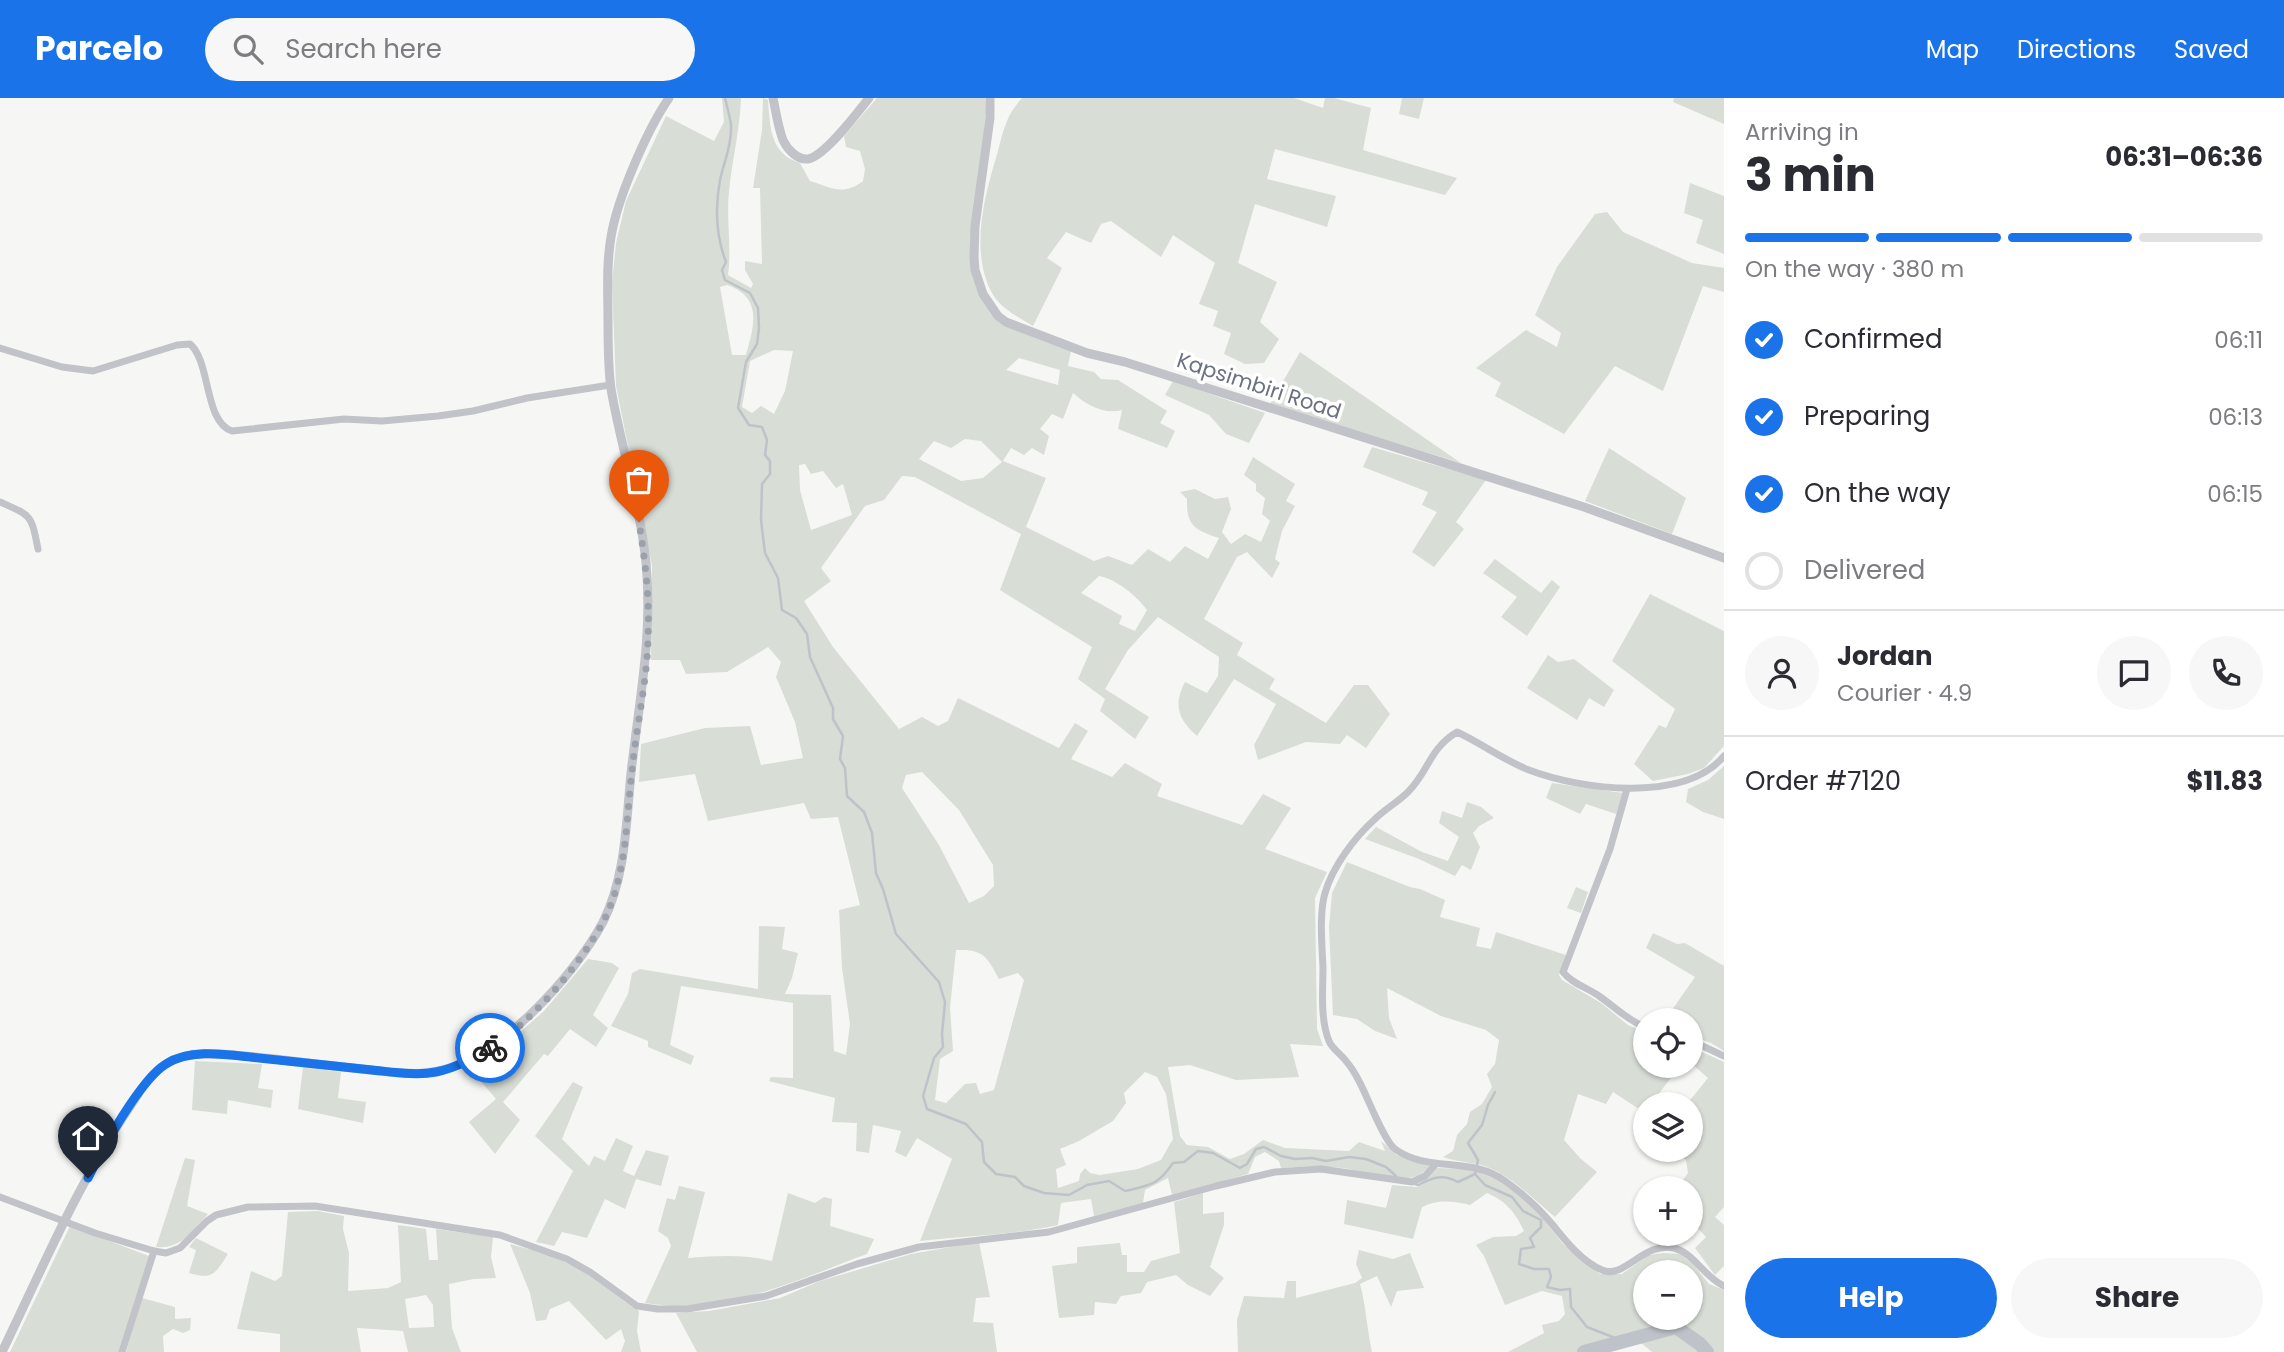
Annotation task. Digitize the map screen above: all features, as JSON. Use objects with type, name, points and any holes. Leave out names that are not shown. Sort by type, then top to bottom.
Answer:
[{"type":"street","points":[[2,1352],[99,1156],[148,1080],[164,1064],[189,1055],[226,1054],[384,1071],[434,1072],[466,1062],[493,1046],[524,1021],[586,949],[603,921],[620,871],[648,639],[646,564],[610,385],[608,261],[616,215],[633,170],[669,98]]},
{"type":"street","points":[[772,98],[784,141],[789,149],[804,159],[809,159],[825,148],[869,98]]},
{"type":"street","name":"Kapsimbiri Road","points":[[990,98],[990,118],[975,226],[975,270],[990,307],[1006,322],[1087,353],[1139,366],[1584,507],[1724,558]]},
{"type":"street","points":[[0,348],[62,367],[93,370],[177,345],[190,344],[198,355],[216,415],[223,426],[232,430],[344,419],[382,421],[438,416],[473,411],[527,397],[610,385]]},
{"type":"street","points":[[0,502],[29,516],[38,549]]},
{"type":"street","points":[[1724,756],[1714,767],[1688,780],[1627,789],[1552,778],[1526,769],[1457,732],[1432,753],[1416,784],[1363,831],[1335,869],[1323,906],[1325,1025],[1330,1043],[1352,1069],[1387,1142],[1407,1156],[1435,1164],[1468,1165],[1500,1177],[1532,1203],[1563,1239],[1601,1270],[1618,1270],[1648,1251],[1663,1247],[1673,1248],[1694,1260],[1712,1281],[1724,1286]]},
{"type":"street","points":[[1627,789],[1610,849],[1563,972],[1569,979],[1601,997],[1633,1021]]},
{"type":"street","points":[[1703,1046],[1724,1056]]},
{"type":"street","points":[[0,1197],[95,1233],[166,1253],[180,1248],[207,1221],[229,1210],[247,1208],[315,1206],[500,1235],[568,1259],[637,1306],[658,1310],[687,1309],[766,1296],[857,1264],[919,1247],[1049,1233],[1275,1172],[1321,1169],[1412,1182],[1426,1176],[1435,1164]]},
{"type":"street","points":[[122,1352],[154,1251]]},
{"type":"shaded area","points":[[722,98],[741,98],[729,192],[728,275],[751,288],[753,284],[745,270],[745,261],[762,264],[760,188],[753,188],[762,130],[763,98],[768,100],[774,138],[783,153],[800,163],[810,181],[843,189],[863,181],[865,169],[860,151],[846,147],[844,136],[877,98],[985,98],[986,112],[970,258],[982,298],[1003,322],[1071,351],[1068,366],[1094,372],[1101,379],[1118,380],[1167,411],[1160,423],[1175,431],[1167,448],[1118,429],[1122,410],[1096,408],[1073,393],[1063,419],[1052,414],[1040,429],[1049,436],[1044,455],[1032,448],[1024,455],[1011,448],[1003,461],[1046,478],[1026,527],[1094,561],[1108,556],[1132,565],[1148,549],[1170,562],[1185,546],[1208,559],[1219,538],[1194,526],[1188,515],[1187,499],[1180,492],[1195,489],[1215,499],[1228,497],[1231,509],[1222,532],[1231,544],[1245,534],[1261,542],[1270,521],[1262,514],[1265,498],[1256,491],[1256,484],[1244,475],[1253,457],[1295,484],[1286,501],[1295,506],[1282,531],[1275,559],[1280,563],[1272,578],[1247,552],[1237,557],[1204,619],[1243,643],[1237,655],[1275,679],[1269,689],[1326,723],[1354,685],[1368,685],[1390,714],[1366,748],[1347,735],[1340,744],[1306,742],[1258,760],[1254,745],[1276,704],[1234,679],[1197,736],[1185,724],[1179,711],[1181,690],[1185,682],[1207,693],[1218,676],[1219,657],[1158,617],[1128,650],[1105,689],[1149,717],[1135,739],[1100,711],[1105,699],[1078,679],[1092,647],[1000,590],[1021,534],[915,477],[902,476],[884,500],[865,506],[821,568],[831,581],[804,601],[833,647],[899,729],[922,717],[938,726],[948,721],[958,698],[1059,748],[1075,723],[1088,731],[1071,759],[1112,777],[1125,763],[1162,784],[1157,796],[1242,825],[1263,794],[1291,808],[1265,849],[1327,872],[1315,898],[1317,1029],[1323,1046],[1290,1044],[1299,1077],[1236,1080],[1190,1065],[1168,1067],[1180,1136],[1187,1145],[1208,1147],[1230,1159],[1244,1154],[1263,1140],[1285,1148],[1349,1151],[1359,1142],[1385,1151],[1381,1141],[1397,1155],[1430,1166],[1421,1174],[1400,1179],[1342,1168],[1281,1168],[1279,1161],[1265,1152],[1255,1157],[1248,1174],[1172,1195],[1168,1178],[1145,1190],[1143,1203],[1094,1216],[1091,1199],[1061,1203],[1058,1225],[920,1241],[952,1159],[917,1138],[906,1157],[895,1152],[901,1131],[873,1125],[869,1153],[856,1151],[857,1123],[832,1122],[835,1098],[769,1081],[771,1077],[793,1078],[793,1003],[681,986],[670,1045],[694,1056],[691,1065],[648,1047],[648,1041],[611,1026],[628,994],[632,973],[640,969],[758,989],[759,926],[785,927],[782,949],[798,953],[785,994],[831,995],[834,1051],[846,1055],[850,1024],[842,968],[839,910],[860,905],[838,817],[811,819],[804,803],[708,821],[695,774],[639,782],[641,744],[705,728],[750,726],[761,765],[803,758],[795,722],[776,677],[781,662],[768,647],[727,672],[686,674],[680,660],[651,660],[652,566],[616,386],[612,283],[616,243],[626,201],[666,116],[714,141],[724,122]],"holes":[[[727,285],[746,297],[753,314],[746,355],[732,355],[720,287]],[[774,350],[793,351],[785,391],[774,414],[761,406],[752,413],[742,407],[750,361]],[[1019,358],[1060,370],[1058,385],[1006,370]],[[965,439],[981,441],[1002,462],[983,478],[961,481],[919,459],[934,441],[951,448]],[[805,464],[811,474],[823,471],[836,488],[843,484],[852,515],[811,530],[800,490],[799,465]],[[1099,576],[1119,584],[1147,610],[1135,631],[1119,624],[1122,616],[1081,593]],[[922,772],[959,810],[993,865],[994,886],[984,896],[969,903],[939,845],[902,788],[906,775]],[[956,950],[972,951],[983,956],[999,979],[1018,973],[1024,980],[994,1090],[980,1094],[976,1083],[965,1084],[946,1103],[935,1100],[940,1059],[953,1051],[950,1008]],[[1145,1072],[1157,1077],[1166,1094],[1173,1139],[1161,1160],[1138,1169],[1100,1175],[1090,1173],[1085,1168],[1079,1181],[1058,1188],[1056,1169],[1066,1165],[1060,1149],[1113,1121],[1126,1103],[1124,1093]]]},
{"type":"shaded area","points":[[1022,98],[1294,98],[1323,108],[1325,98],[1334,98],[1371,108],[1363,150],[1457,178],[1445,195],[1275,149],[1267,179],[1336,196],[1327,227],[1255,204],[1238,263],[1277,282],[1260,322],[1279,339],[1264,363],[1245,364],[1224,354],[1231,333],[1213,326],[1218,311],[1199,304],[1215,263],[1173,235],[1161,257],[1111,221],[1101,224],[1091,243],[1066,232],[1047,258],[1062,268],[1033,326],[1005,308],[995,298],[985,276],[980,241],[984,203],[1002,136],[1009,117]]},
{"type":"shaded area","points":[[1402,98],[1424,98],[1419,119],[1399,114]]},
{"type":"shaded area","points":[[1674,98],[1724,98],[1724,124],[1673,102]]},
{"type":"shaded area","points":[[1690,183],[1724,196],[1724,254],[1696,243],[1703,220],[1684,213]]},
{"type":"shaded area","points":[[1607,212],[1623,232],[1692,263],[1724,268],[1724,292],[1703,286],[1663,391],[1615,366],[1564,434],[1495,396],[1501,383],[1476,368],[1526,330],[1557,347],[1561,333],[1535,315],[1557,267],[1595,214]]},
{"type":"shaded area","points":[[1300,352],[1461,463],[1270,404]]},
{"type":"shaded area","points":[[1173,381],[1265,413],[1249,443],[1226,434],[1209,415],[1165,395]]},
{"type":"shaded area","points":[[1372,447],[1486,480],[1456,522],[1464,529],[1434,567],[1412,552],[1437,512],[1422,505],[1428,492],[1363,467]]},
{"type":"shaded area","points":[[1609,448],[1686,498],[1672,534],[1585,501]]},
{"type":"shaded area","points":[[1495,559],[1541,593],[1552,580],[1560,587],[1527,636],[1501,617],[1517,597],[1483,573]]},
{"type":"shaded area","points":[[1650,594],[1724,631],[1724,746],[1704,768],[1653,781],[1634,764],[1659,725],[1666,728],[1675,709],[1612,661]]},
{"type":"shaded area","points":[[1548,655],[1558,662],[1574,659],[1614,690],[1604,707],[1589,698],[1577,720],[1527,688]]},
{"type":"shaded area","points":[[1724,766],[1724,819],[1703,812],[1686,802],[1688,789],[1708,780]]},
{"type":"shaded area","points":[[1552,783],[1623,793],[1616,814],[1586,804],[1580,814],[1546,798]]},
{"type":"shaded area","points":[[1467,802],[1481,807],[1494,818],[1479,826],[1473,833],[1480,847],[1471,870],[1462,865],[1455,876],[1365,839],[1376,827],[1422,852],[1448,861],[1459,837],[1439,823],[1442,811],[1462,818]]},
{"type":"shaded area","points":[[1347,862],[1445,900],[1440,917],[1480,928],[1476,946],[1491,949],[1496,932],[1566,955],[1559,975],[1562,980],[1601,1003],[1633,1027],[1633,1078],[1671,1078],[1660,1092],[1633,1092],[1633,1105],[1613,1092],[1606,1104],[1578,1094],[1564,1140],[1597,1172],[1555,1217],[1497,1171],[1443,1157],[1453,1151],[1457,1135],[1467,1124],[1470,1112],[1482,1104],[1492,1087],[1487,1074],[1495,1064],[1499,1040],[1486,1030],[1441,1016],[1387,988],[1389,1018],[1397,1039],[1375,1031],[1357,1019],[1333,1015],[1329,927],[1332,893]]},
{"type":"shaded area","points":[[1576,887],[1588,892],[1581,913],[1567,908]]},
{"type":"shaded area","points":[[1653,933],[1677,944],[1685,943],[1724,966],[1724,1051],[1703,1040],[1703,1008],[1673,1008],[1695,977],[1646,948]]},
{"type":"shaded area","points":[[588,959],[612,963],[619,968],[593,1015],[608,1028],[596,1047],[570,1029],[548,1056],[544,1054],[503,1102],[520,1120],[495,1154],[469,1122],[496,1099],[469,1067],[505,1045],[544,1011]]},
{"type":"shaded area","points":[[1703,1052],[1724,1062],[1724,1207],[1715,1217],[1724,1225],[1724,1266],[1715,1275],[1695,1248],[1703,1246],[1706,1237],[1703,1234],[1703,1176],[1686,1176],[1686,1162],[1703,1162],[1703,1092],[1697,1092],[1708,1078],[1703,1074]]},
{"type":"shaded area","points":[[195,1061],[262,1064],[258,1088],[273,1090],[271,1108],[228,1100],[227,1114],[192,1110]]},
{"type":"shaded area","points":[[303,1067],[341,1072],[338,1098],[366,1102],[363,1123],[298,1109]]},
{"type":"shaded area","points":[[573,1082],[583,1087],[562,1139],[589,1166],[594,1156],[605,1161],[616,1138],[633,1146],[623,1171],[634,1176],[646,1150],[669,1156],[661,1186],[636,1179],[625,1209],[605,1199],[587,1238],[562,1232],[554,1246],[536,1242],[573,1171],[535,1136]]},
{"type":"shaded area","points":[[185,1158],[195,1160],[187,1206],[208,1214],[180,1242],[156,1247]]},
{"type":"shaded area","points":[[1437,1168],[1470,1169],[1498,1180],[1524,1199],[1563,1244],[1600,1274],[1622,1274],[1633,1266],[1633,1330],[1703,1330],[1703,1277],[1709,1284],[1724,1290],[1724,1352],[1652,1352],[1641,1343],[1608,1352],[1508,1352],[1544,1333],[1542,1325],[1559,1321],[1565,1314],[1562,1296],[1542,1291],[1505,1305],[1484,1256],[1476,1245],[1493,1237],[1516,1236],[1524,1231],[1513,1213],[1505,1204],[1487,1193],[1470,1205],[1446,1202],[1422,1207],[1413,1239],[1344,1224],[1347,1200],[1386,1208],[1392,1185],[1417,1187]]},
{"type":"shaded area","points":[[679,1186],[705,1192],[688,1258],[740,1256],[772,1261],[788,1193],[815,1203],[824,1197],[832,1199],[830,1226],[874,1239],[867,1254],[758,1294],[702,1305],[645,1303],[671,1246],[668,1238],[658,1231],[667,1198],[675,1200]]},
{"type":"shaded area","points":[[1203,1193],[1203,1214],[1224,1212],[1224,1225],[1210,1267],[1224,1278],[1210,1296],[1188,1285],[1176,1275],[1147,1282],[1141,1293],[1121,1296],[1116,1304],[1095,1302],[1094,1315],[1059,1318],[1052,1266],[1077,1263],[1077,1247],[1120,1243],[1122,1255],[1127,1255],[1127,1272],[1144,1272],[1151,1261],[1180,1253],[1174,1202]]},
{"type":"shaded area","points":[[318,1211],[344,1216],[343,1229],[349,1253],[348,1291],[388,1288],[401,1282],[398,1225],[426,1229],[429,1260],[438,1260],[436,1229],[493,1237],[491,1257],[496,1278],[449,1284],[452,1328],[461,1352],[408,1352],[403,1331],[357,1328],[361,1352],[280,1352],[280,1334],[237,1329],[251,1271],[275,1281],[282,1276],[288,1212]],"holes":[[[426,1295],[433,1305],[434,1327],[409,1328],[405,1299]]]},
{"type":"shaded area","points":[[70,1226],[149,1256],[120,1352],[10,1352]]},
{"type":"shaded area","points":[[196,1238],[228,1254],[213,1274],[203,1276],[189,1273],[196,1250],[189,1247]]},
{"type":"shaded area","points":[[979,1242],[990,1297],[976,1298],[973,1322],[993,1323],[997,1352],[697,1352],[676,1313],[709,1311],[780,1298],[820,1281],[911,1254]]},
{"type":"shaded area","points":[[510,1244],[548,1255],[575,1267],[639,1311],[637,1331],[641,1352],[621,1352],[625,1341],[621,1329],[606,1340],[569,1301],[550,1309],[546,1320],[536,1321],[530,1293]]},
{"type":"shaded area","points":[[1359,1250],[1393,1259],[1410,1253],[1424,1288],[1397,1291],[1391,1307],[1377,1276],[1360,1284],[1372,1352],[1238,1352],[1237,1320],[1244,1296],[1284,1298],[1287,1281],[1296,1281],[1296,1298],[1355,1283],[1362,1278],[1356,1264]]},
{"type":"shaded area","points":[[1680,1254],[1688,1260],[1642,1260],[1649,1255]]},
{"type":"shaded area","points":[[142,1298],[175,1307],[175,1319],[191,1318],[190,1330],[183,1333],[173,1329],[163,1336],[164,1352],[126,1352]]},
{"type":"waterway","points":[[725,98],[731,132],[718,190],[717,221],[726,262],[722,270],[725,280],[750,293],[758,308],[757,344],[746,362],[738,408],[749,425],[762,427],[767,440],[765,455],[770,461],[770,474],[762,484],[761,520],[765,553],[778,578],[782,610],[796,618],[807,634],[810,657],[833,708],[833,719],[843,736],[840,759],[845,768],[847,796],[864,812],[872,833],[876,873],[896,934],[939,982],[945,1002],[943,1047],[934,1058],[923,1096],[927,1109],[966,1124],[982,1142],[984,1162],[996,1174],[1015,1177],[1024,1186],[1044,1193],[1069,1195],[1087,1185],[1109,1181],[1125,1191],[1141,1187],[1158,1180],[1173,1163],[1184,1162],[1198,1151],[1213,1153],[1240,1168],[1247,1164],[1256,1149],[1264,1147],[1281,1156],[1295,1159],[1366,1159],[1386,1167],[1396,1176]]},
{"type":"waterway","points":[[1475,1174],[1478,1160],[1468,1143],[1482,1125],[1495,1092]]},
{"type":"waterway","points":[[1415,1184],[1438,1178],[1458,1182],[1475,1174],[1485,1185],[1512,1197],[1523,1211],[1541,1220],[1541,1227],[1530,1238],[1534,1247],[1521,1249],[1519,1264],[1534,1269],[1549,1269],[1551,1277],[1547,1287],[1570,1289],[1571,1307],[1587,1327],[1623,1341]]},
{"type":"waterway","points":[[1584,1352],[1676,1327],[1707,1352]]},
{"type":"way so far","points":[[490,1048],[524,1021],[555,988],[586,949],[603,921],[613,896],[626,834],[648,639],[646,564],[639,522]]},
{"type":"route","points":[[88,1178],[99,1156],[148,1080],[164,1064],[174,1059],[189,1055],[226,1054],[338,1067],[434,1072],[466,1062],[490,1048]]}]
